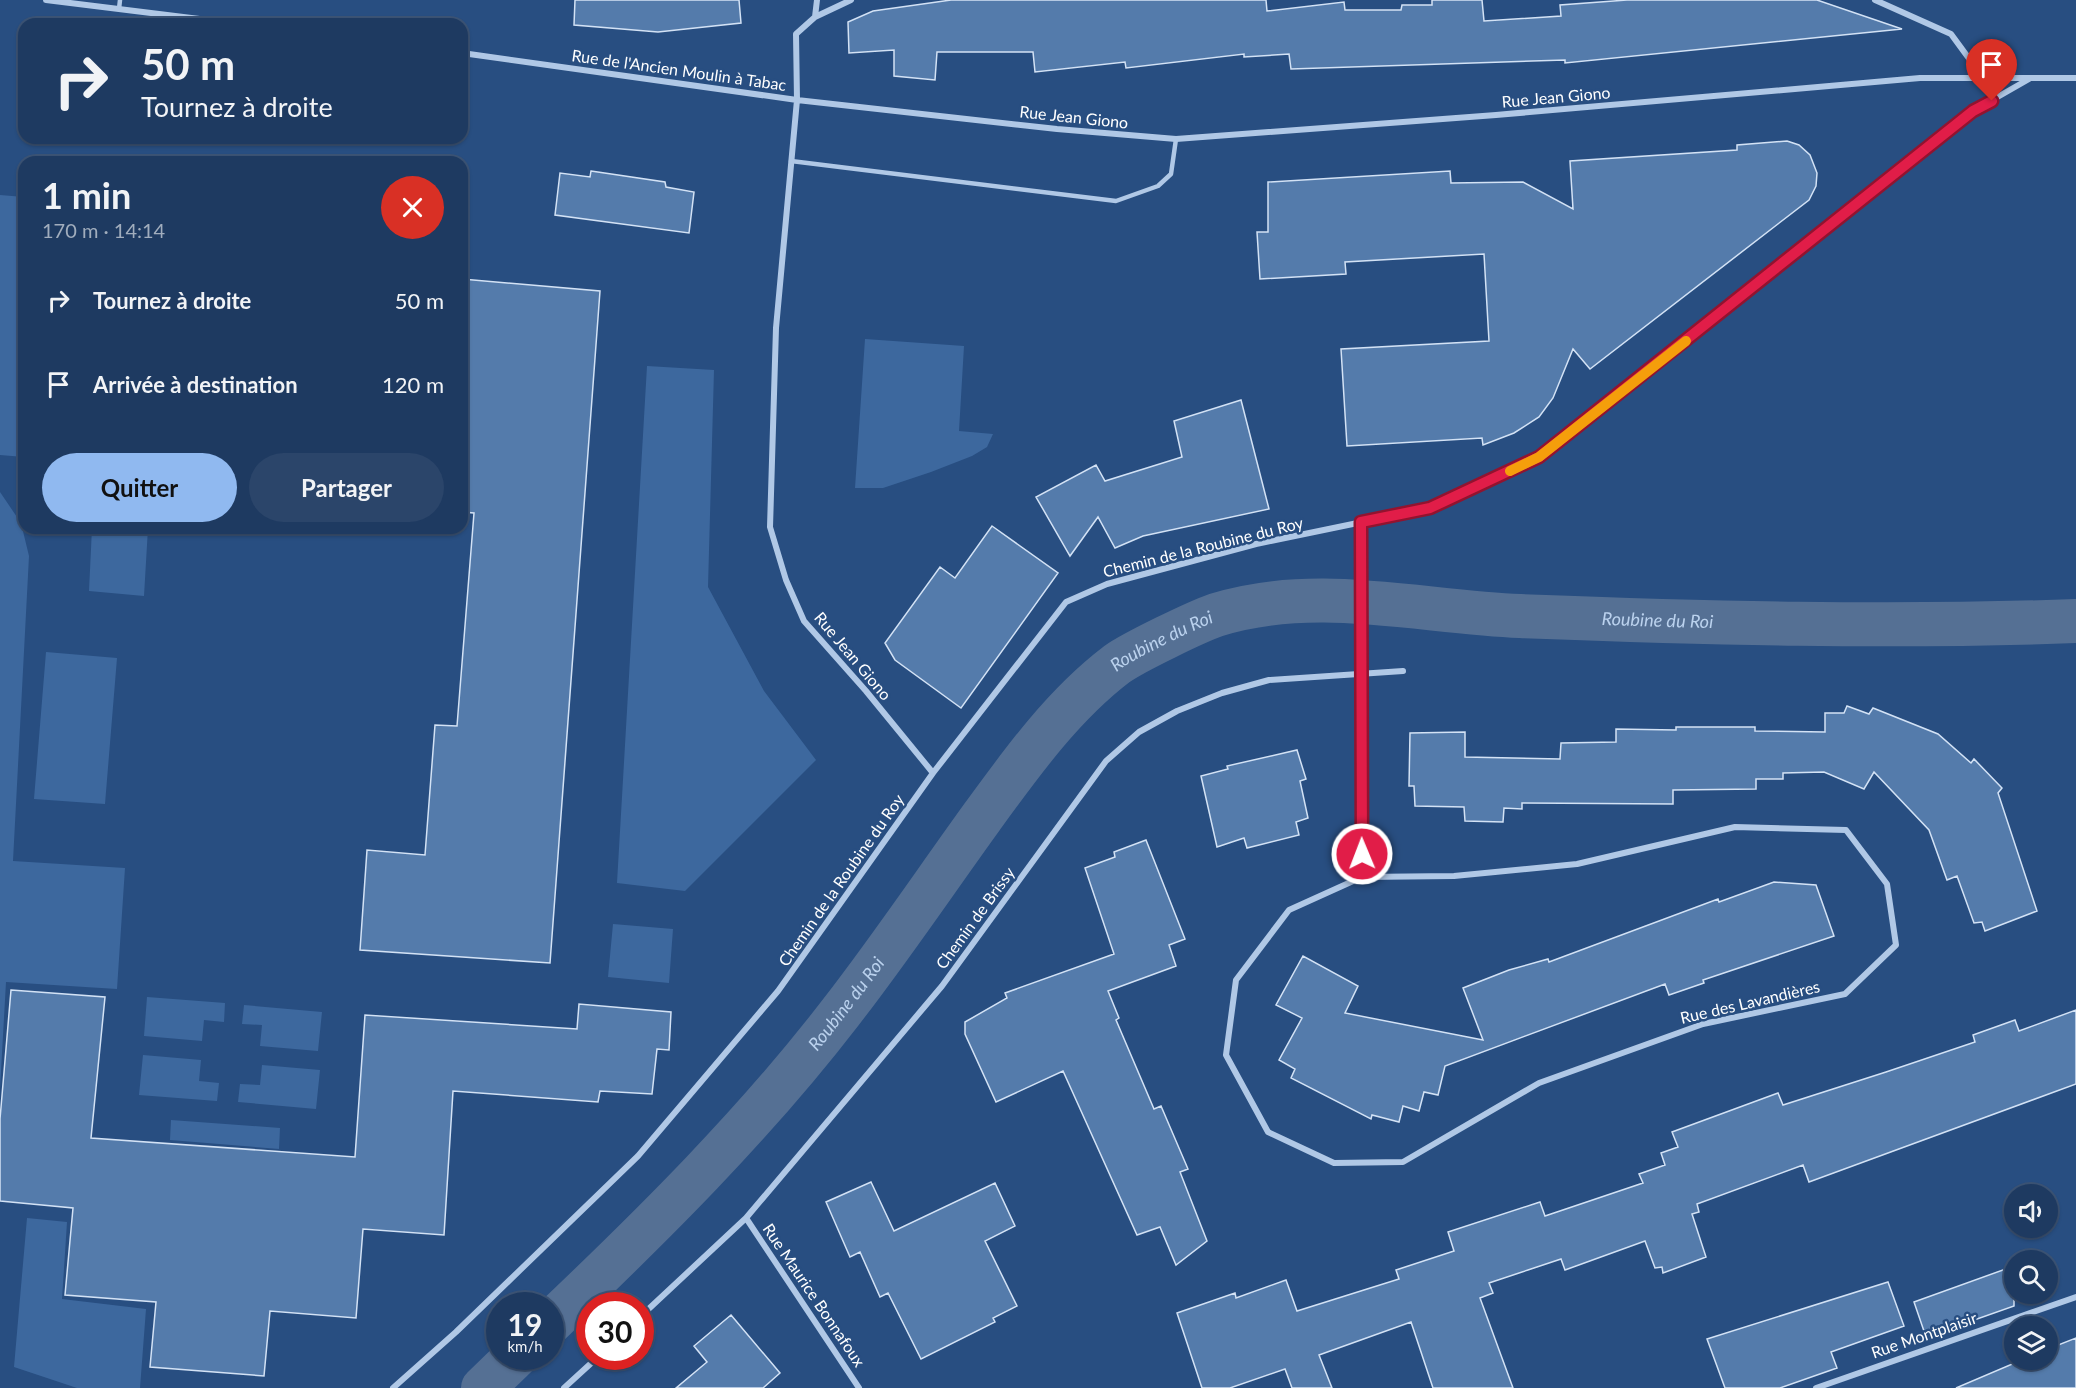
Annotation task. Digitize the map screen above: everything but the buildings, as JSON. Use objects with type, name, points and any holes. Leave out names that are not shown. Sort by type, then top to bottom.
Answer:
[{"type":"street","points":[[46,0],[192,18]]},
{"type":"street","points":[[815,17],[817,0]]},
{"type":"street","name":"Rue de l'Ancien Moulin à Tabac","points":[[468,54],[797,100],[796,34],[815,17],[851,0]]},
{"type":"street","points":[[1875,0],[1951,34],[1984,79]]},
{"type":"street","name":"Rue Jean Giono","points":[[933,773],[866,691],[804,621],[786,580],[770,527],[776,327],[797,100],[1057,129],[1176,139],[1508,114],[1920,78],[2076,78]]},
{"type":"street","name":"Chemin de la Roubine du Roy","points":[[393,1388],[456,1332],[638,1156],[778,991],[933,773],[1066,602],[1107,584],[1256,544],[1430,508],[1539,457],[1973,111],[2029,79]]},
{"type":"street","points":[[1361,522],[1362,877]]},
{"type":"street","name":"Chemin de Brissy","points":[[654,1304],[746,1218],[942,986],[1106,761],[1139,732],[1177,711],[1222,693],[1269,680],[1403,671]]},
{"type":"street","name":"Rue des Lavandières","points":[[1735,827],[1846,830],[1887,884],[1896,945],[1845,994],[1703,1024],[1539,1083],[1403,1162],[1334,1163],[1268,1132],[1226,1055],[1236,980],[1288,910],[1362,877],[1454,876],[1577,864],[1735,827]]},
{"type":"street","name":"Rue Maurice Bonnafoux","points":[[746,1218],[860,1388]]},
{"type":"street","name":"Rue Montplaisir","points":[[1816,1388],[2076,1297]]},
{"type":"street","points":[[564,1388],[584,1370]]},
{"type":"lane","points":[[119,9],[120,0]]},
{"type":"lane","points":[[791,161],[1116,201],[1158,186],[1171,174],[1176,139]]},
{"type":"shaded area","points":[[0,195],[18,196],[18,456],[0,455]]},
{"type":"shaded area","points":[[865,339],[964,346],[959,431],[993,434],[987,447],[972,456],[883,488],[855,488]]},
{"type":"shaded area","points":[[647,366],[714,370],[708,587],[764,691],[816,760],[685,891],[617,883]]},
{"type":"shaded area","points":[[0,492],[18,519],[18,534],[24,534],[29,556],[13,861],[125,868],[117,989],[6,982],[0,1089]]},
{"type":"shaded area","points":[[92,534],[148,534],[144,596],[89,591]]},
{"type":"shaded area","points":[[46,652],[117,658],[105,804],[34,799]]},
{"type":"shaded area","points":[[613,924],[673,929],[669,983],[608,977]]},
{"type":"shaded area","points":[[147,997],[225,1003],[224,1022],[204,1020],[202,1041],[144,1036]]},
{"type":"shaded area","points":[[244,1005],[322,1012],[318,1051],[260,1046],[262,1025],[242,1024]]},
{"type":"shaded area","points":[[143,1055],[201,1060],[199,1081],[219,1083],[217,1101],[139,1095]]},
{"type":"shaded area","points":[[262,1065],[320,1070],[316,1109],[238,1102],[240,1084],[260,1085]]},
{"type":"shaded area","points":[[171,1120],[280,1128],[279,1149],[170,1140]]},
{"type":"shaded area","points":[[27,1218],[67,1222],[62,1299],[146,1309],[140,1388],[77,1388],[14,1367]]},
{"type":"waterway","name":"Roubine du Roi","points":[[564,1310],[702,1173],[808,1054],[877,964],[1012,776],[1061,716],[1097,680],[1117,664],[1194,624],[1216,615],[1253,606],[1329,601],[1368,602],[1482,614],[1659,621],[1798,624],[2076,621]]},
{"type":"waterway","name":"Roubine du Roi","points":[[483,1388],[502,1370]]},
{"type":"slow traffic","points":[[1510,471],[1539,457],[1686,341]]},
{"type":"route","points":[[1362,854],[1361,522],[1430,508],[1539,457],[1788,261],[1973,111],[1992,101]]}]
